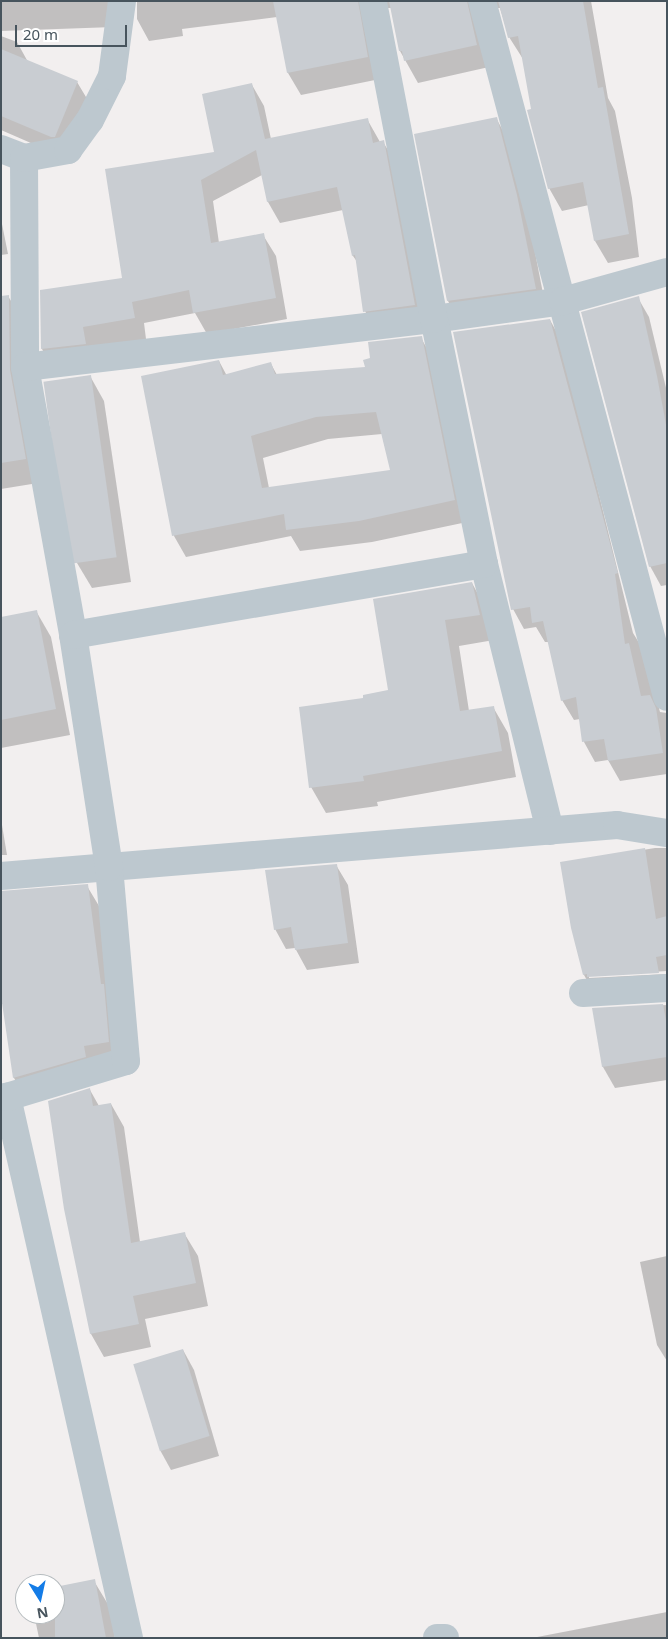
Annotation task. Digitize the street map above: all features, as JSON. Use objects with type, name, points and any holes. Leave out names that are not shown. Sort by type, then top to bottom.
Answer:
[{"type":"street","points":[[122,1],[112,76],[90,120],[68,150],[12,154],[25,367],[73,635],[110,867],[126,1061],[7,1097],[129,1638]]},
{"type":"street","points":[[373,1],[434,319],[484,564],[550,830]]},
{"type":"street","points":[[482,1],[667,697]]},
{"type":"street","points":[[25,367],[434,319],[563,301],[667,272]]},
{"type":"street","points":[[73,635],[484,564]]},
{"type":"street","points":[[1,876],[617,825],[667,833]]},
{"type":"street","points":[[583,993],[667,988]]},
{"type":"street","points":[[437,1638],[445,1638]]},
{"type":"building","points":[[273,1],[358,1],[368,57],[287,73]]},
{"type":"building","points":[[389,1],[467,1],[477,45],[404,61],[402,51],[399,51]]},
{"type":"building","points":[[498,1],[583,1],[598,88],[603,87],[629,234],[594,241],[583,182],[548,189],[527,110],[531,109],[518,36],[508,38]]},
{"type":"building","points":[[1,49],[78,81],[55,137],[1,116]]},
{"type":"building","points":[[252,83],[265,139],[368,118],[373,143],[384,140],[415,305],[363,312],[355,255],[352,256],[337,187],[267,202],[256,150],[201,180],[211,243],[264,233],[276,298],[193,313],[189,290],[132,302],[135,318],[83,327],[86,344],[41,349],[40,290],[122,278],[105,169],[214,152],[202,94]]},
{"type":"building","points":[[497,117],[517,195],[536,289],[447,301],[414,134]]},
{"type":"building","points":[[9,295],[10,370],[26,459],[1,463],[1,296]]},
{"type":"building","points":[[639,296],[667,430],[667,563],[649,567],[581,312]]},
{"type":"building","points":[[550,319],[618,573],[615,574],[625,644],[629,643],[641,696],[650,695],[656,708],[663,753],[608,761],[604,739],[582,742],[576,697],[561,701],[543,621],[532,623],[530,607],[511,610],[453,332]]},
{"type":"building","points":[[422,336],[455,500],[359,521],[286,530],[284,514],[172,536],[141,376],[219,360],[223,375],[271,362],[275,374],[365,367],[363,360],[370,358],[368,342]],"holes":[[[376,412],[390,470],[262,488],[251,436],[316,417]]]},
{"type":"building","points":[[91,375],[117,557],[69,564],[43,382]]},
{"type":"building","points":[[472,582],[480,615],[445,620],[460,711],[494,706],[502,751],[363,776],[364,781],[309,788],[299,707],[363,698],[363,695],[388,690],[373,599]]},
{"type":"building","points":[[37,610],[56,709],[1,720],[1,617]]},
{"type":"building","points":[[645,848],[656,919],[667,916],[667,955],[656,957],[659,973],[587,977],[587,974],[583,975],[571,928],[560,862]]},
{"type":"building","points":[[337,864],[348,943],[295,950],[291,927],[274,930],[265,870]]},
{"type":"building","points":[[88,884],[101,984],[104,984],[109,1042],[84,1046],[86,1057],[13,1078],[1,996],[1,891]]},
{"type":"building","points":[[663,1004],[667,1026],[667,1057],[602,1067],[592,1008]]},
{"type":"building","points":[[90,1088],[93,1106],[111,1103],[131,1243],[185,1232],[196,1283],[133,1296],[139,1324],[90,1334],[64,1209],[48,1101]]},
{"type":"building","points":[[183,1349],[210,1436],[160,1451],[133,1364]]},
{"type":"building","points":[[95,1579],[106,1638],[55,1638],[55,1624],[65,1624],[65,1585]]}]
